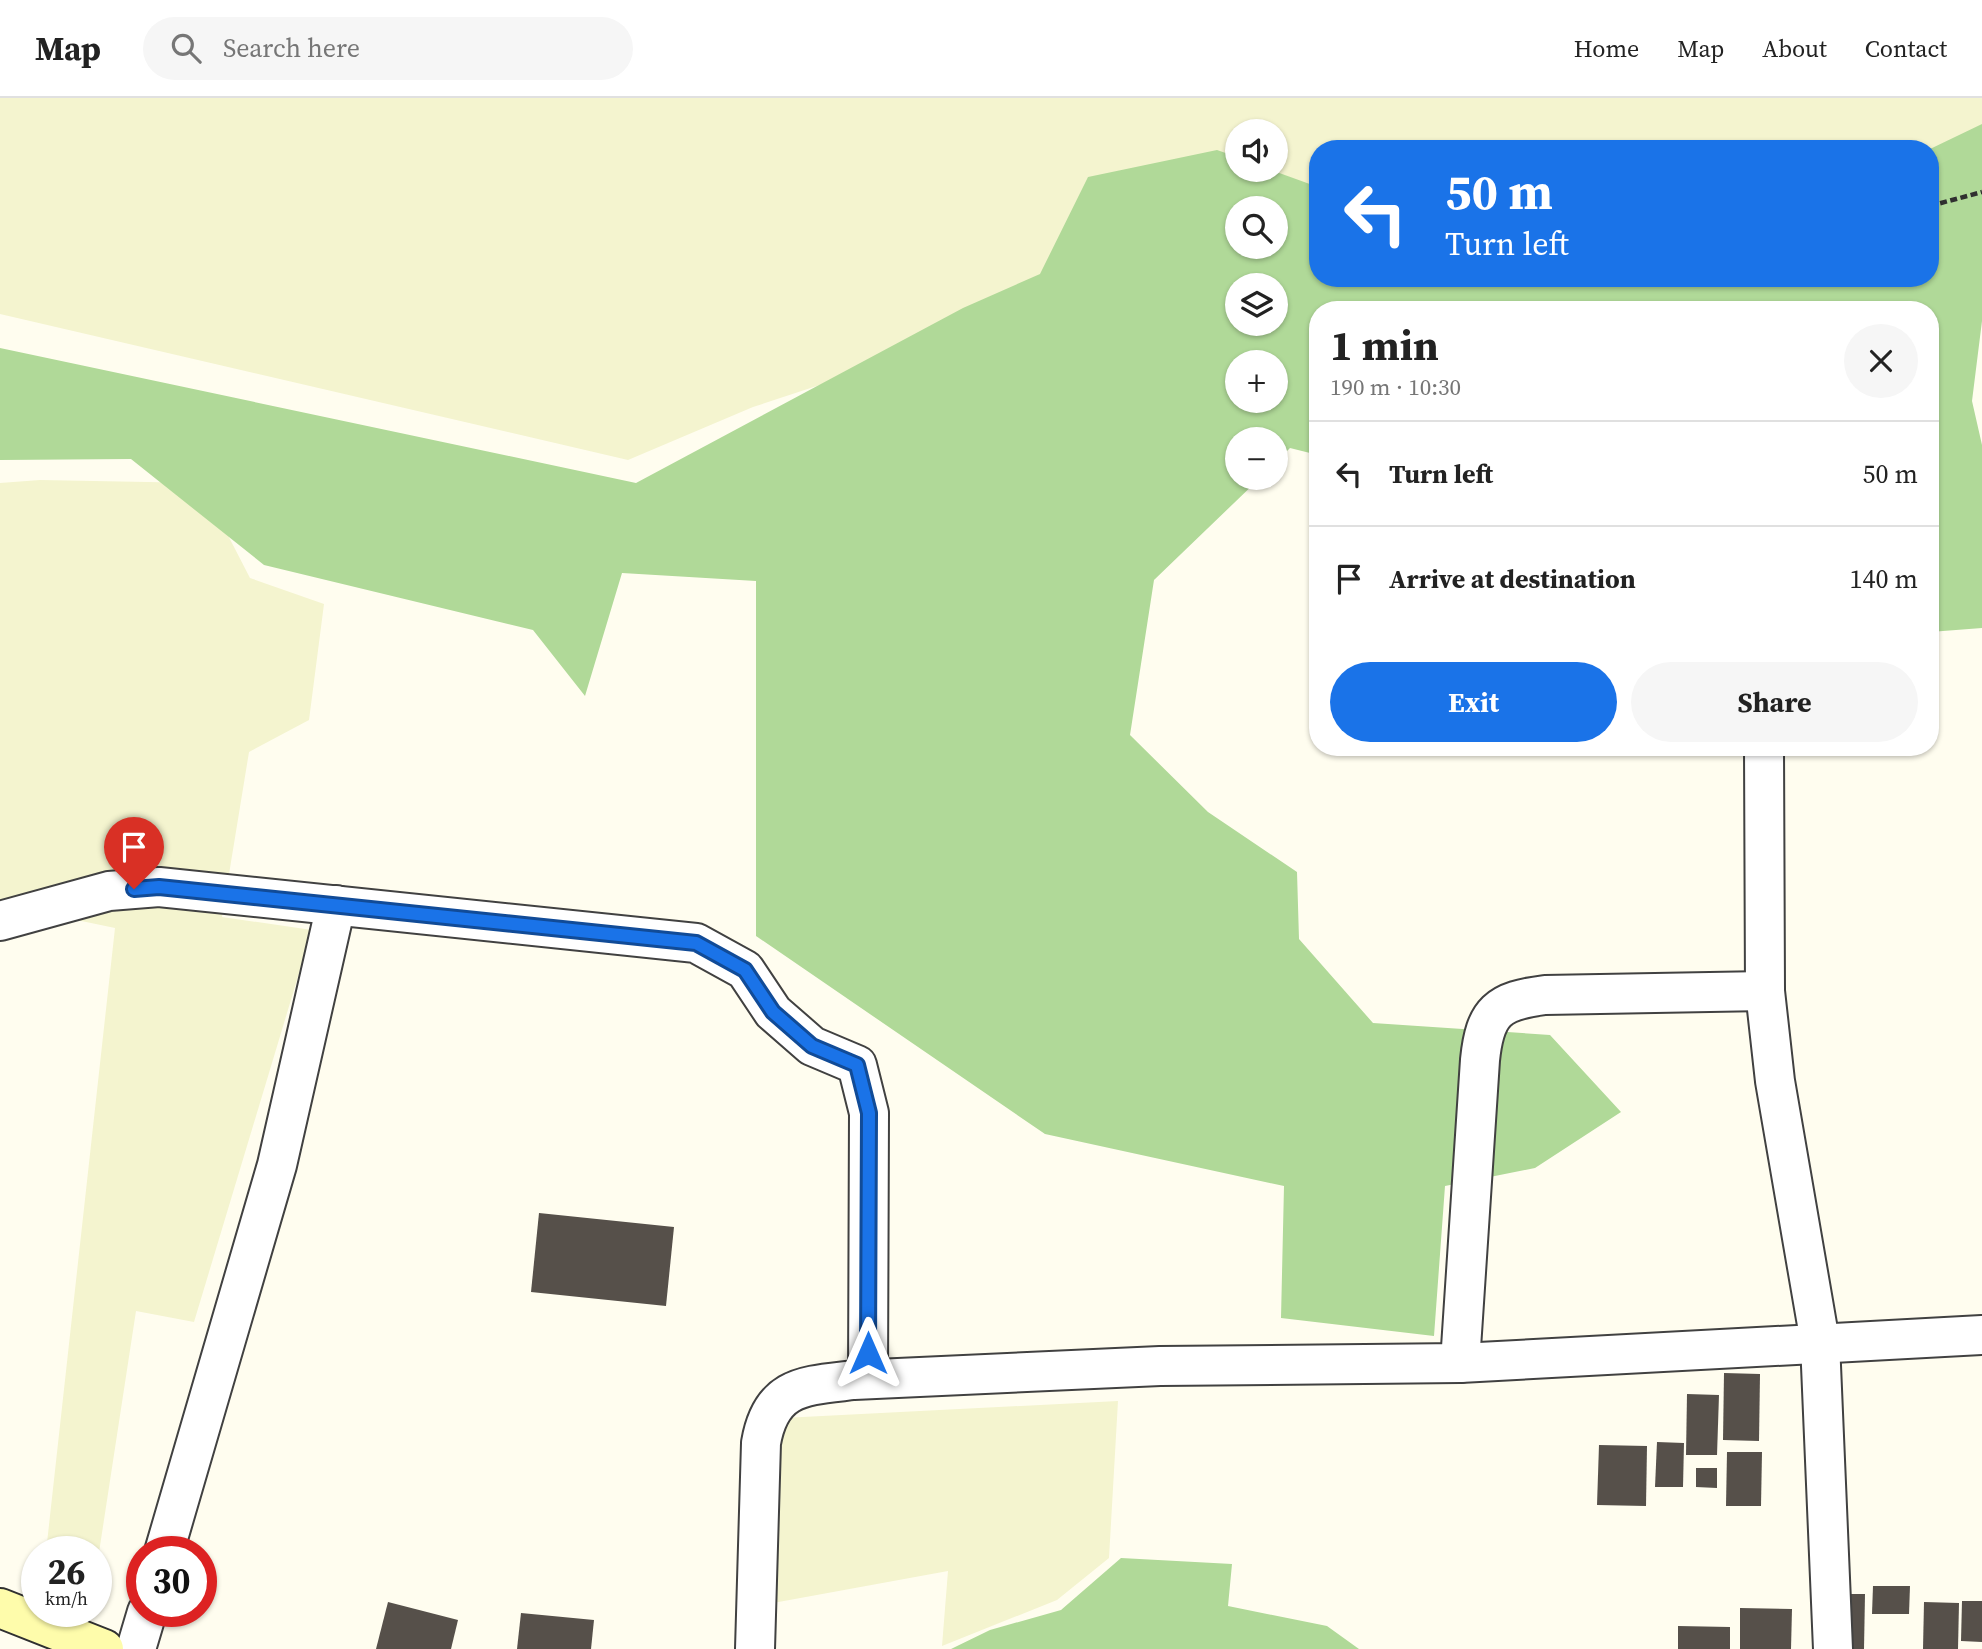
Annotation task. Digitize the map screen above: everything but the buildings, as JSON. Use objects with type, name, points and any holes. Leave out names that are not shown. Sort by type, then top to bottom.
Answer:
[{"type":"main road","points":[[0,1608],[104,1649]]},
{"type":"street","points":[[1764,756],[1765,990],[1775,1081],[1820,1342],[1833,1649]]},
{"type":"street","points":[[0,921],[96,894],[159,887],[696,943],[745,970],[773,1012],[812,1046],[857,1065],[869,1113],[868,1379]]},
{"type":"street","points":[[169,1536],[277,1165],[336,905]]},
{"type":"street","points":[[1460,1363],[1482,1035],[1495,1011],[1517,999],[1545,995],[1765,990]]},
{"type":"street","points":[[755,1649],[761,1443],[769,1411],[782,1398],[812,1385],[868,1379],[1160,1366],[1460,1363],[1982,1335]]},
{"type":"street","points":[[136,1649],[143,1627]]},
{"type":"path","points":[[1939,204],[1982,192]]},
{"type":"green space","points":[[0,98],[1982,98],[1982,167],[1939,183],[1939,140],[1309,140],[1309,224],[1288,214],[1288,196],[1225,196],[1225,214],[1014,321],[753,407],[628,460],[0,314]]},
{"type":"green space","points":[[1982,124],[1982,321],[1972,401],[1982,445],[1982,628],[1939,631],[1939,301],[1309,301],[1309,453],[1290,448],[1288,450],[1288,427],[1225,427],[1225,490],[1248,490],[1154,580],[1130,735],[1208,812],[1297,872],[1299,939],[1373,1023],[1550,1035],[1621,1112],[1535,1168],[1445,1186],[1434,1336],[1281,1318],[1284,1186],[1045,1134],[756,936],[756,581],[622,573],[585,696],[533,630],[264,565],[131,459],[0,460],[0,348],[636,483],[963,308],[1040,274],[1088,177],[1217,150],[1225,153],[1225,182],[1288,182],[1288,176],[1309,184],[1309,287],[1939,287],[1939,145]]},
{"type":"green space","points":[[40,480],[201,483],[250,578],[324,604],[309,720],[249,752],[222,917],[312,930],[194,1322],[136,1311],[102,1536],[48,1536],[115,928],[0,904],[0,483]]},
{"type":"green space","points":[[1118,1401],[1109,1558],[1057,1600],[942,1646],[948,1571],[773,1603],[783,1418]]},
{"type":"green space","points":[[1121,1558],[1232,1564],[1228,1606],[1327,1626],[1359,1649],[951,1649],[990,1630],[1061,1610]]},
{"type":"route","points":[[134,889],[159,887],[696,943],[745,970],[773,1012],[812,1046],[857,1065],[869,1113],[868,1353]]}]
